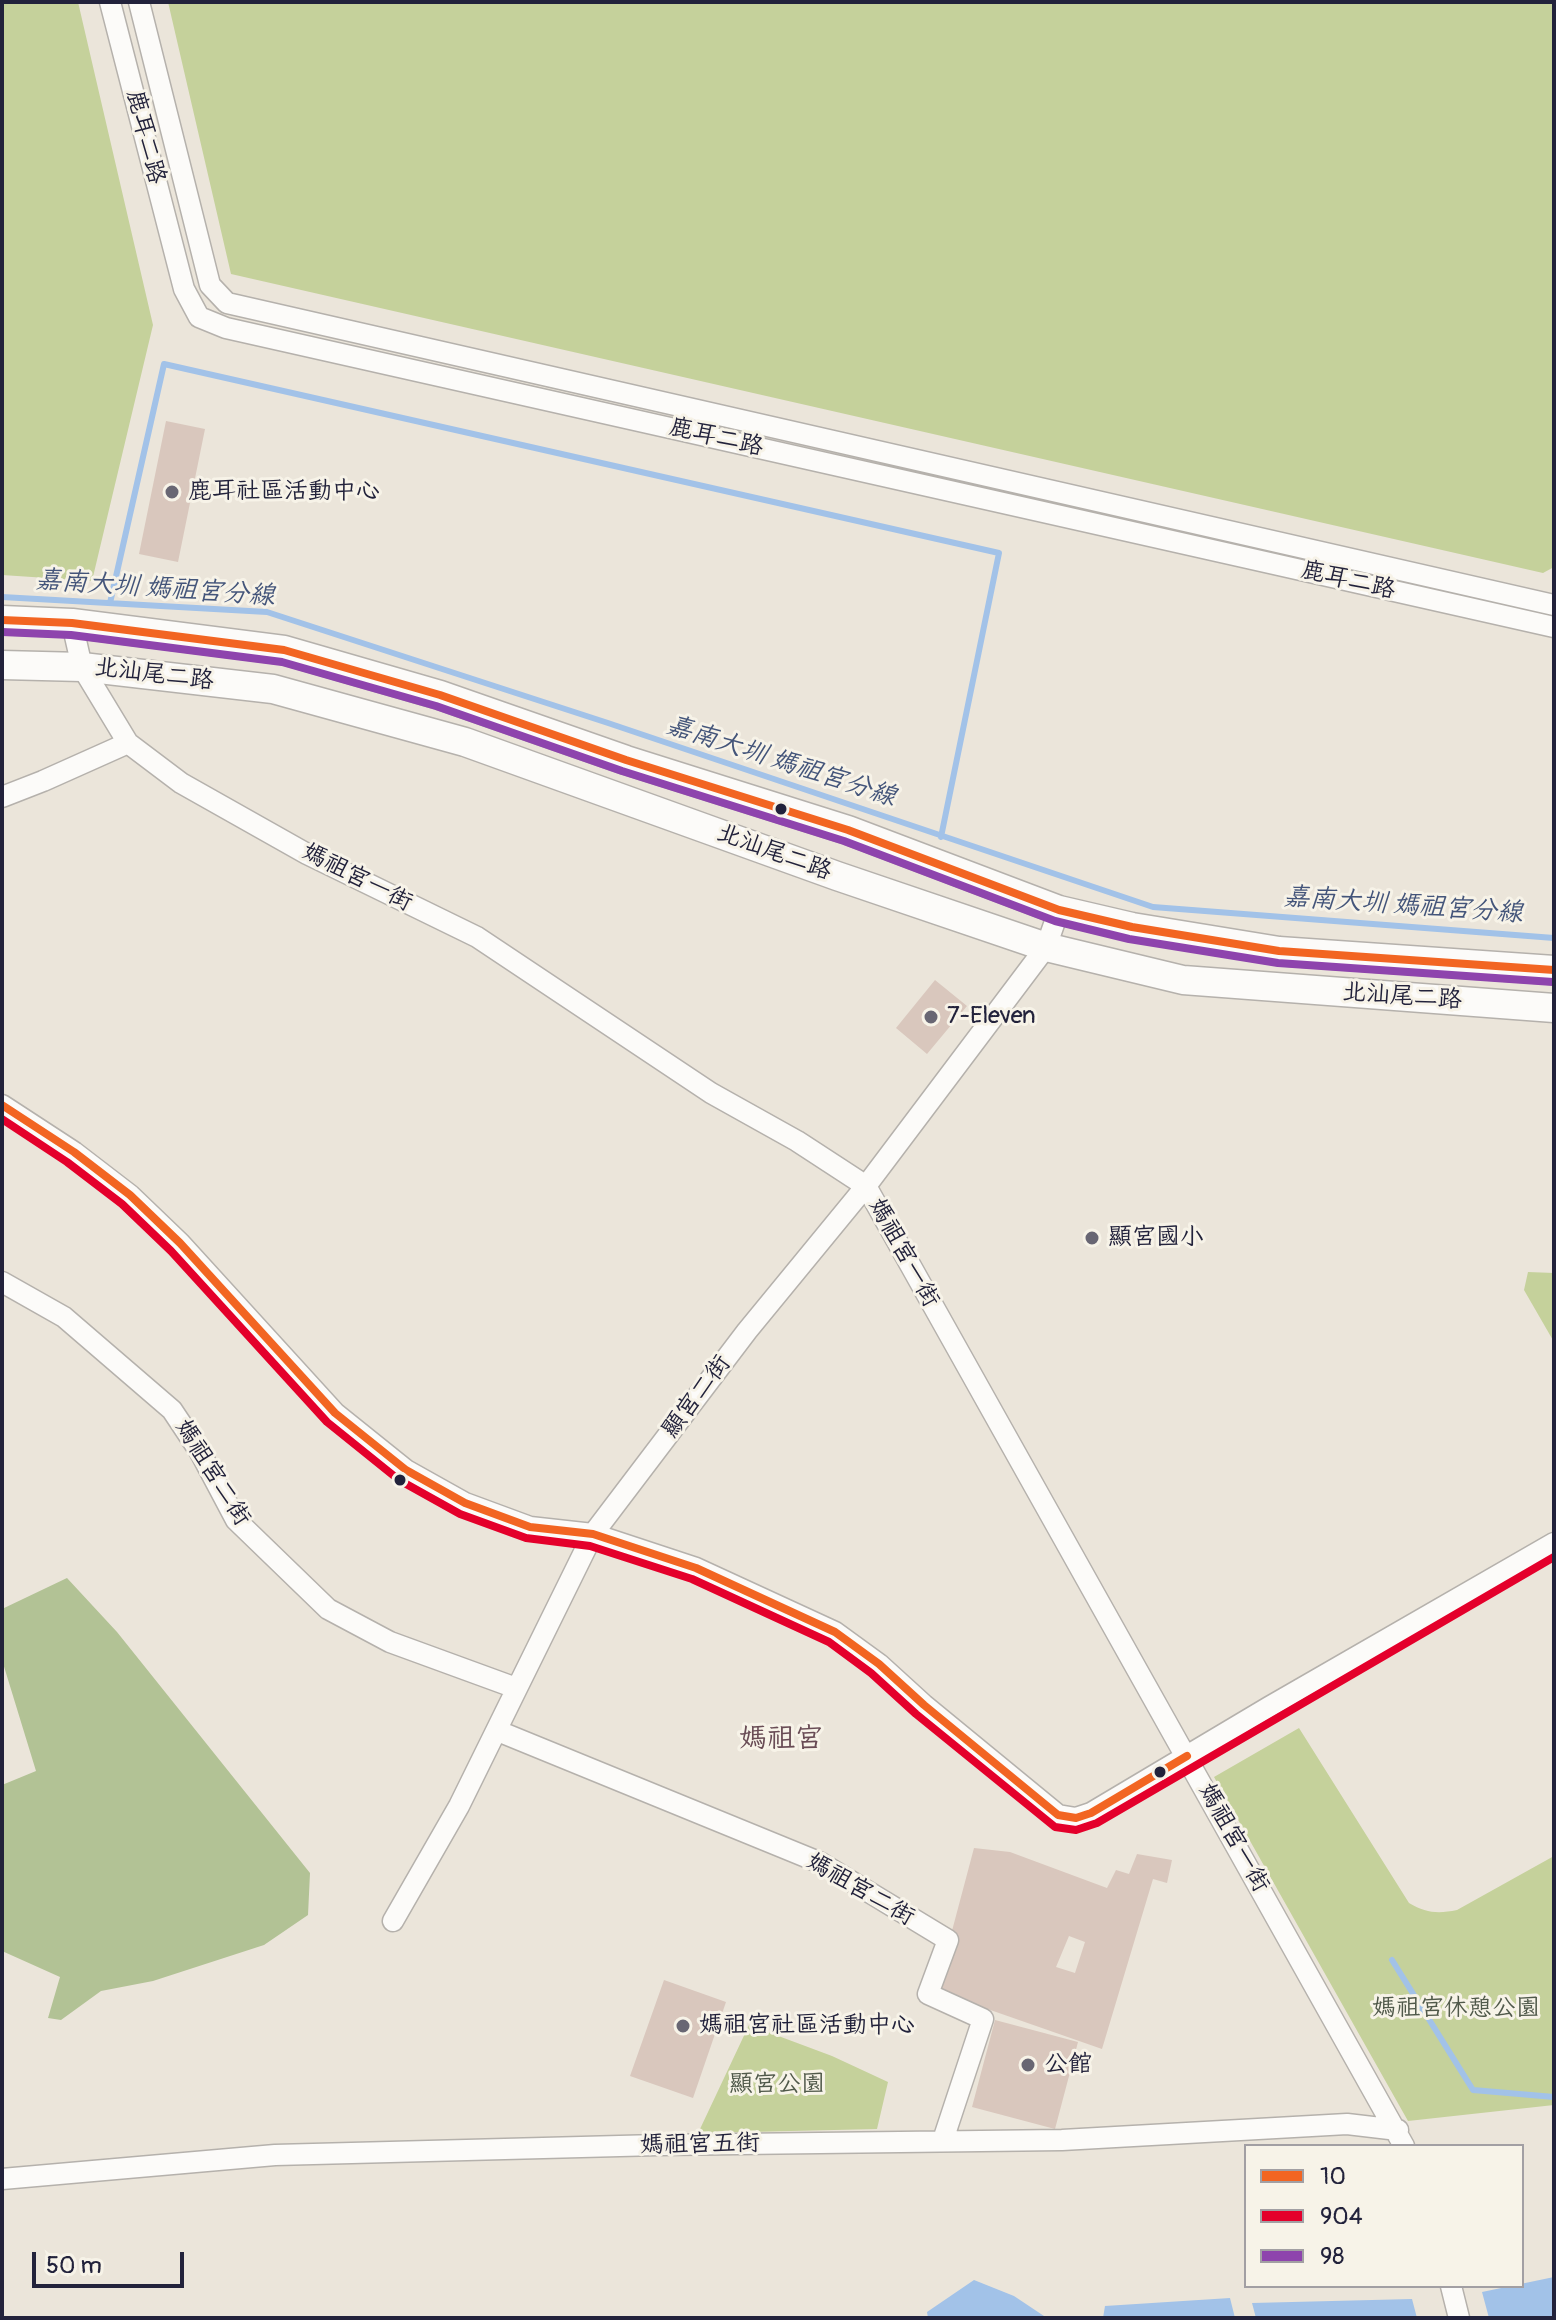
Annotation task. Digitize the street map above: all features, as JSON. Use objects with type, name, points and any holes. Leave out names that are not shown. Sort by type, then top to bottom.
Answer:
[{"type":"street","name":"鹿耳二路","points":[[110,2],[182,282],[199,317],[226,328],[1554,627]]},
{"type":"street","name":"鹿耳二路","points":[[139,2],[210,285],[227,303],[1554,605]]},
{"type":"street","name":"北汕尾二路","points":[[2,620],[72,623],[284,650],[412,687],[626,760],[848,830],[1059,910],[1132,927],[1279,951],[1554,970]]},
{"type":"street","name":"媽祖宮一街","points":[[72,623],[82,667],[128,743],[181,783],[294,847],[477,937],[711,1093],[797,1141],[866,1186],[1401,2138]]},
{"type":"street","name":"北汕尾二路","points":[[2,665],[82,667],[273,689],[465,742],[837,876],[1046,947],[1183,980],[1554,1008]]},
{"type":"street","points":[[2,797],[128,743]]},
{"type":"street","name":"顯宮二街","points":[[393,1921],[498,1731],[516,1688],[593,1534],[747,1331],[866,1186],[1046,947],[1059,910]]},
{"type":"street","points":[[2,1105],[74,1152],[130,1195],[180,1243],[335,1413],[406,1470],[465,1503],[530,1527],[593,1534],[696,1568],[835,1632],[879,1664],[1058,1815],[1076,1818],[1091,1813],[1554,1543]]},
{"type":"street","name":"媽祖宮二街","points":[[2,1282],[64,1317],[172,1410],[200,1452],[236,1520],[328,1609],[390,1642],[516,1688]]},
{"type":"street","name":"媽祖宮二街","points":[[498,1731],[821,1863],[948,1940],[928,1994],[983,2019],[943,2140]]},
{"type":"street","name":"媽祖宮五街","points":[[2,2179],[275,2155],[1062,2140],[1347,2124],[1401,2138]]},
{"type":"street","points":[[1452,2288],[1459,2318]]},
{"type":"green space","points":[[2,2],[78,2],[153,325],[92,581],[2,575]]},
{"type":"green space","points":[[168,2],[1554,2],[1554,567],[1543,573],[231,274]]},
{"type":"green space","points":[[1528,1272],[1554,1273],[1554,1342],[1524,1290]]},
{"type":"green space","points":[[67,1578],[117,1632],[310,1873],[308,1915],[264,1945],[153,1981],[101,1991],[61,2020],[48,2018],[60,1977],[2,1951],[2,1785],[36,1771],[2,1660],[2,1609]]},
{"type":"green space","name":"媽祖宮休憩公園","points":[[1299,1728],[1409,1903],[1432,1912],[1457,1910],[1554,1856],[1554,2105],[1408,2121],[1214,1777]]},
{"type":"green space","name":"顯宮公園","points":[[749,2025],[832,2056],[888,2082],[877,2129],[705,2133],[700,2129]]},
{"type":"water","points":[[1554,2277],[1554,2318],[1489,2318],[1482,2292],[1524,2288],[1524,2283]]},
{"type":"water","points":[[974,2280],[1014,2296],[1047,2318],[928,2318],[927,2312]]},
{"type":"water","points":[[1230,2298],[1235,2318],[1103,2318],[1105,2306]]},
{"type":"water","points":[[1412,2299],[1417,2318],[1256,2318],[1252,2303]]},
{"type":"building","name":"鹿耳社區活動中心","points":[[166,421],[205,429],[178,562],[139,554]]},
{"type":"building","name":"7-Eleven","points":[[935,980],[967,1006],[927,1054],[896,1028]]},
{"type":"building","points":[[974,1848],[1010,1852],[1107,1888],[1116,1870],[1129,1874],[1137,1854],[1172,1860],[1167,1883],[1153,1879],[1102,2049],[936,1991]],"holes":[[[1069,1936],[1085,1942],[1075,1973],[1056,1967]]]},
{"type":"building","name":"媽祖宮社區活動中心","points":[[664,1980],[726,2002],[693,2098],[630,2076]]},
{"type":"building","name":"公館","points":[[995,2020],[1078,2042],[1055,2129],[972,2107]]},
{"type":"waterway","points":[[110,603],[164,364],[999,553],[941,837]]},
{"type":"waterway","name":"嘉南大圳 媽祖宮分線","points":[[2,597],[267,612],[608,723],[1153,907],[1554,938]]},
{"type":"waterway","points":[[1392,1960],[1473,2090],[1554,2097]]},
{"type":"transit line","name":"10","points":[[2,620],[72,623],[284,650],[440,695],[626,760],[848,830],[1059,910],[1132,927],[1279,951],[1554,970]]},
{"type":"transit line","name":"98","points":[[2,632],[71,635],[282,662],[436,706],[622,771],[844,841],[1055,921],[1129,939],[1278,963],[1553,982]]},
{"type":"transit line","name":"10","points":[[2,1105],[74,1152],[130,1195],[180,1243],[335,1413],[406,1470],[465,1503],[530,1527],[593,1534],[696,1568],[835,1632],[879,1664],[1058,1815],[1076,1818],[1091,1813],[1187,1756]]},
{"type":"transit line","name":"904","points":[[2,1119],[67,1162],[122,1204],[171,1251],[327,1422],[399,1480],[460,1514],[526,1538],[590,1546],[692,1579],[829,1642],[871,1673],[916,1714],[1055,1827],[1076,1830],[1097,1823],[1554,1557]]},
{"type":"place","name":"鹿耳社區活動中心","points":[[172,492]]},
{"type":"place","name":"7-Eleven","points":[[931,1017]]},
{"type":"place","name":"顯宮國小","points":[[1092,1238]]},
{"type":"place","name":"媽祖宮社區活動中心","points":[[683,2026]]},
{"type":"place","name":"公館","points":[[1028,2065]]},
{"type":"district","name":"媽祖宮","points":[[781,1740]]}]
